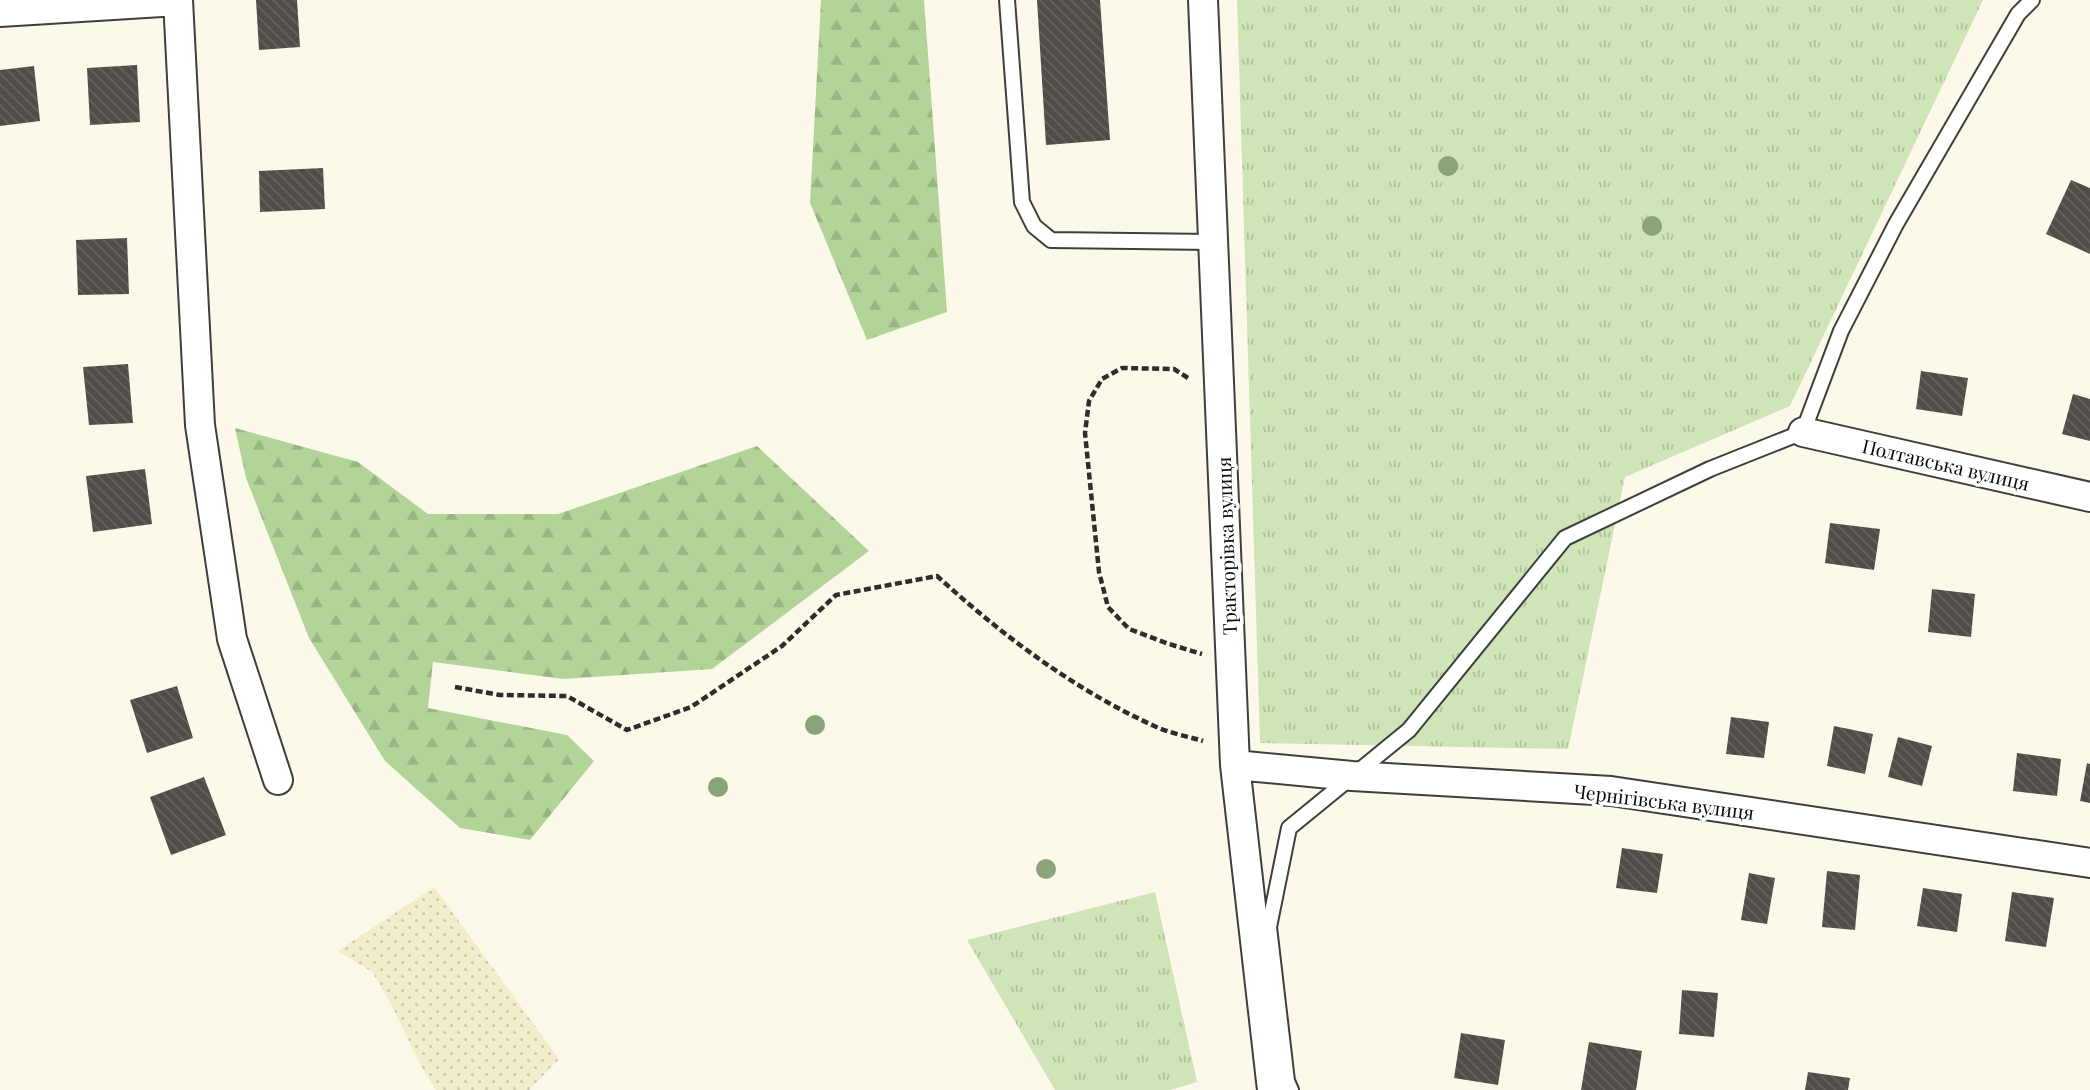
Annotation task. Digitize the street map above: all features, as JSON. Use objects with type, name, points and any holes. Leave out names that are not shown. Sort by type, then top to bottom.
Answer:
[{"type":"street","name":"Тракторівка вулиця","points":[[1203,0],[1235,757],[1272,1090]]},
{"type":"street","points":[[0,12],[178,1],[200,425],[232,639],[278,780]]},
{"type":"street","name":"Полтавська вулиця","points":[[1803,432],[2090,497]]},
{"type":"street","name":"Чернігівська вулиця","points":[[1235,757],[1352,776],[1611,791],[2090,863]]},
{"type":"lane","points":[[1007,0],[1022,202],[1034,226],[1051,240],[1213,242]]},
{"type":"lane","points":[[1291,1090],[1287,1081],[1269,927],[1289,828],[1409,730],[1565,538],[1710,468],[1803,432],[1841,331],[1896,224],[2018,14],[2032,0]]},
{"type":"path","points":[[1220,402],[1174,369],[1122,368],[1102,379],[1088,401],[1085,433],[1099,572],[1108,607],[1129,629],[1202,654],[1231,669]]},
{"type":"path","points":[[455,687],[500,695],[567,696],[627,730],[691,707],[782,646],[836,595],[937,576],[986,620],[1063,677],[1154,726],[1235,757]]},
{"type":"shaded area","points":[[434,887],[559,1059],[529,1090],[436,1090],[372,972],[338,951]]},
{"type":"green space","points":[[821,0],[924,0],[947,312],[867,340],[810,203]]},
{"type":"green space","points":[[1237,0],[1983,0],[1790,406],[1625,477],[1568,749],[1260,743]]},
{"type":"green space","points":[[235,428],[358,462],[428,514],[558,514],[757,446],[869,551],[712,669],[563,679],[433,662],[428,708],[567,735],[594,761],[530,840],[460,828],[385,761],[309,638],[246,478]]},
{"type":"green space","points":[[1155,892],[1197,1082],[1170,1090],[1055,1090],[967,940]]},
{"type":"building","points":[[256,0],[297,0],[300,47],[259,50]]},
{"type":"building","points":[[1037,0],[1100,0],[1110,140],[1046,145]]},
{"type":"building","points":[[137,65],[140,122],[90,125],[87,68]]},
{"type":"building","points":[[34,66],[40,121],[0,126],[0,70]]},
{"type":"building","points":[[323,168],[325,209],[260,212],[259,171]]},
{"type":"building","points":[[2071,180],[2090,188],[2090,254],[2046,234]]},
{"type":"building","points":[[127,238],[129,294],[78,295],[76,240]]},
{"type":"building","points":[[128,364],[133,423],[89,425],[83,367]]},
{"type":"building","points":[[1921,371],[1968,378],[1962,416],[1916,409]]},
{"type":"building","points":[[2073,394],[2090,399],[2090,441],[2062,434]]},
{"type":"building","points":[[145,469],[152,524],[93,532],[86,476]]},
{"type":"building","points":[[1830,523],[1880,529],[1874,570],[1825,563]]},
{"type":"building","points":[[1932,589],[1975,594],[1971,637],[1928,632]]},
{"type":"building","points":[[177,686],[193,738],[147,753],[130,700]]},
{"type":"building","points":[[1731,717],[1769,722],[1764,758],[1726,754]]},
{"type":"building","points":[[1834,726],[1873,734],[1865,774],[1827,766]]},
{"type":"building","points":[[1898,737],[1932,746],[1922,786],[1888,777]]},
{"type":"building","points":[[2017,753],[2061,759],[2057,796],[2013,791]]},
{"type":"building","points":[[2087,763],[2090,764],[2090,803],[2080,801]]},
{"type":"building","points":[[204,777],[226,835],[171,855],[150,797]]},
{"type":"building","points":[[1622,848],[1663,854],[1657,893],[1616,888]]},
{"type":"building","points":[[1827,871],[1860,875],[1855,930],[1822,927]]},
{"type":"building","points":[[1749,873],[1775,878],[1767,924],[1741,920]]},
{"type":"building","points":[[1923,888],[1962,894],[1957,932],[1917,926]]},
{"type":"building","points":[[2012,892],[2054,898],[2046,947],[2005,941]]},
{"type":"building","points":[[1682,990],[1718,993],[1714,1037],[1679,1034]]},
{"type":"building","points":[[1461,1033],[1505,1040],[1498,1085],[1454,1078]]},
{"type":"building","points":[[1589,1042],[1642,1051],[1636,1090],[1581,1090]]},
{"type":"building","points":[[1808,1072],[1850,1078],[1848,1090],[1805,1090]]}]
